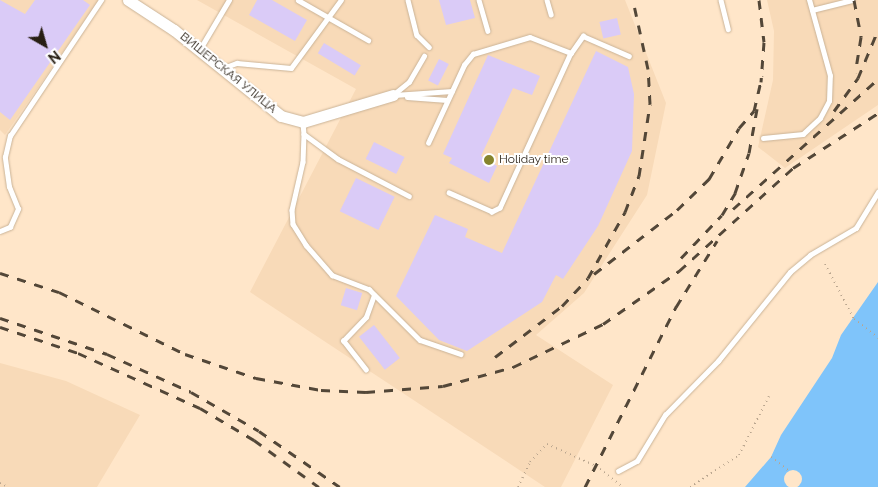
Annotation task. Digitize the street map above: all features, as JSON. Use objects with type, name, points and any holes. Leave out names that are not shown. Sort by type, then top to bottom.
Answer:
[{"type":"street","name":"ВИШЕРСКАЯ УЛИЦА","points":[[128,0],[199,51],[281,116],[303,128]]},
{"type":"street","points":[[303,128],[393,95]]},
{"type":"lane","points":[[0,231],[10,227],[18,209],[9,187],[5,157],[10,136],[101,0]]},
{"type":"lane","points":[[199,51],[229,0]]},
{"type":"lane","points":[[298,0],[368,40]]},
{"type":"lane","points":[[222,69],[237,63],[291,68],[300,61],[326,16],[341,0]]},
{"type":"lane","points":[[408,0],[417,35],[429,47]]},
{"type":"lane","points":[[479,0],[488,31]]},
{"type":"lane","points":[[547,0],[551,14]]},
{"type":"lane","points":[[721,0],[728,29]]},
{"type":"lane","points":[[763,138],[803,134],[826,108],[831,85],[809,0]]},
{"type":"lane","points":[[812,10],[852,0]]},
{"type":"lane","points":[[449,193],[492,212],[500,208],[571,53],[583,36],[629,56]]},
{"type":"lane","points":[[428,143],[467,59],[478,52],[530,37],[571,53]]},
{"type":"lane","points":[[393,95],[409,82],[424,56]]},
{"type":"lane","points":[[393,95],[452,91]]},
{"type":"lane","points":[[393,95],[447,100]]},
{"type":"lane","points":[[303,128],[338,159],[409,196]]},
{"type":"lane","points":[[303,128],[303,162],[292,210],[293,224],[332,275],[374,294],[420,340],[461,354]]},
{"type":"lane","points":[[618,471],[637,461],[665,415],[718,361],[790,272],[810,255],[856,228],[878,192]]},
{"type":"lane","points":[[366,370],[343,341],[366,317],[374,294]]},
{"type":"path","points":[[825,264],[854,319],[878,338]]},
{"type":"path","points":[[690,487],[738,456],[770,396]]},
{"type":"path","points":[[518,487],[530,462],[547,444],[596,466],[623,487]]},
{"type":"path","points":[[771,458],[789,471]]},
{"type":"path","points":[[0,482],[8,487]]},
{"type":"shaded area","points":[[0,0],[99,0],[5,135],[0,130]]},
{"type":"shaded area","points":[[197,0],[625,0],[666,103],[647,195],[584,293],[536,335],[613,385],[561,487],[545,487],[250,292],[356,89]]},
{"type":"shaded area","points":[[767,0],[878,0],[878,105],[785,168],[758,147],[773,80],[774,31]]},
{"type":"shaded area","points":[[0,363],[66,381],[140,415],[97,487],[0,487]]},
{"type":"water","points":[[878,282],[878,487],[745,487],[771,457],[781,435],[832,358],[841,335]]},
{"type":"pier","points":[[789,470],[797,470],[802,475],[800,486],[789,488],[784,483],[784,475]]},
{"type":"building","points":[[0,0],[25,14],[35,0],[83,0],[90,5],[10,120],[0,112]]},
{"type":"building","points":[[257,0],[272,0],[307,20],[295,41],[249,15]]},
{"type":"building","points":[[439,0],[470,0],[475,18],[446,25]]},
{"type":"building","points":[[617,18],[621,35],[603,39],[599,22]]},
{"type":"building","points":[[324,43],[361,65],[355,75],[318,53]]},
{"type":"building","points":[[596,51],[628,67],[634,94],[632,151],[598,226],[563,279],[556,275],[542,302],[467,351],[439,340],[396,296],[435,215],[468,229],[465,237],[502,253]]},
{"type":"building","points":[[488,55],[540,76],[532,95],[513,88],[481,156],[497,166],[489,183],[449,163],[452,158],[443,154]]},
{"type":"building","points":[[439,59],[449,64],[438,85],[428,80]]},
{"type":"building","points":[[374,142],[405,157],[396,174],[366,159]]},
{"type":"building","points":[[356,178],[395,197],[378,230],[340,211]]},
{"type":"building","points":[[346,288],[362,293],[357,310],[341,305]]},
{"type":"building","points":[[374,325],[400,358],[385,370],[359,337]]},
{"type":"railway","points":[[495,357],[562,306],[588,278],[625,212],[639,176],[650,104],[648,69],[633,0]]},
{"type":"railway","points":[[759,0],[764,42],[761,82]]},
{"type":"railway","points":[[854,0],[861,37],[855,73]]},
{"type":"railway","points":[[834,111],[858,78],[878,30]]},
{"type":"railway","points":[[594,274],[677,210],[709,179],[739,128],[754,111],[762,76]]},
{"type":"railway","points":[[733,209],[878,79]]},
{"type":"railway","points":[[681,258],[722,215],[735,193],[749,153],[757,109]]},
{"type":"railway","points":[[0,273],[59,292],[185,354],[256,378],[321,390],[366,392],[443,386],[513,367],[603,324],[679,271],[793,168],[878,113]]},
{"type":"railway","points":[[585,487],[676,307],[717,241]]},
{"type":"railway","points":[[0,318],[107,354],[191,392],[259,431],[340,487]]},
{"type":"railway","points":[[0,327],[78,353],[200,408],[254,440],[319,487]]},
{"type":"place","name":"Holiday time","points":[[489,160]]}]
